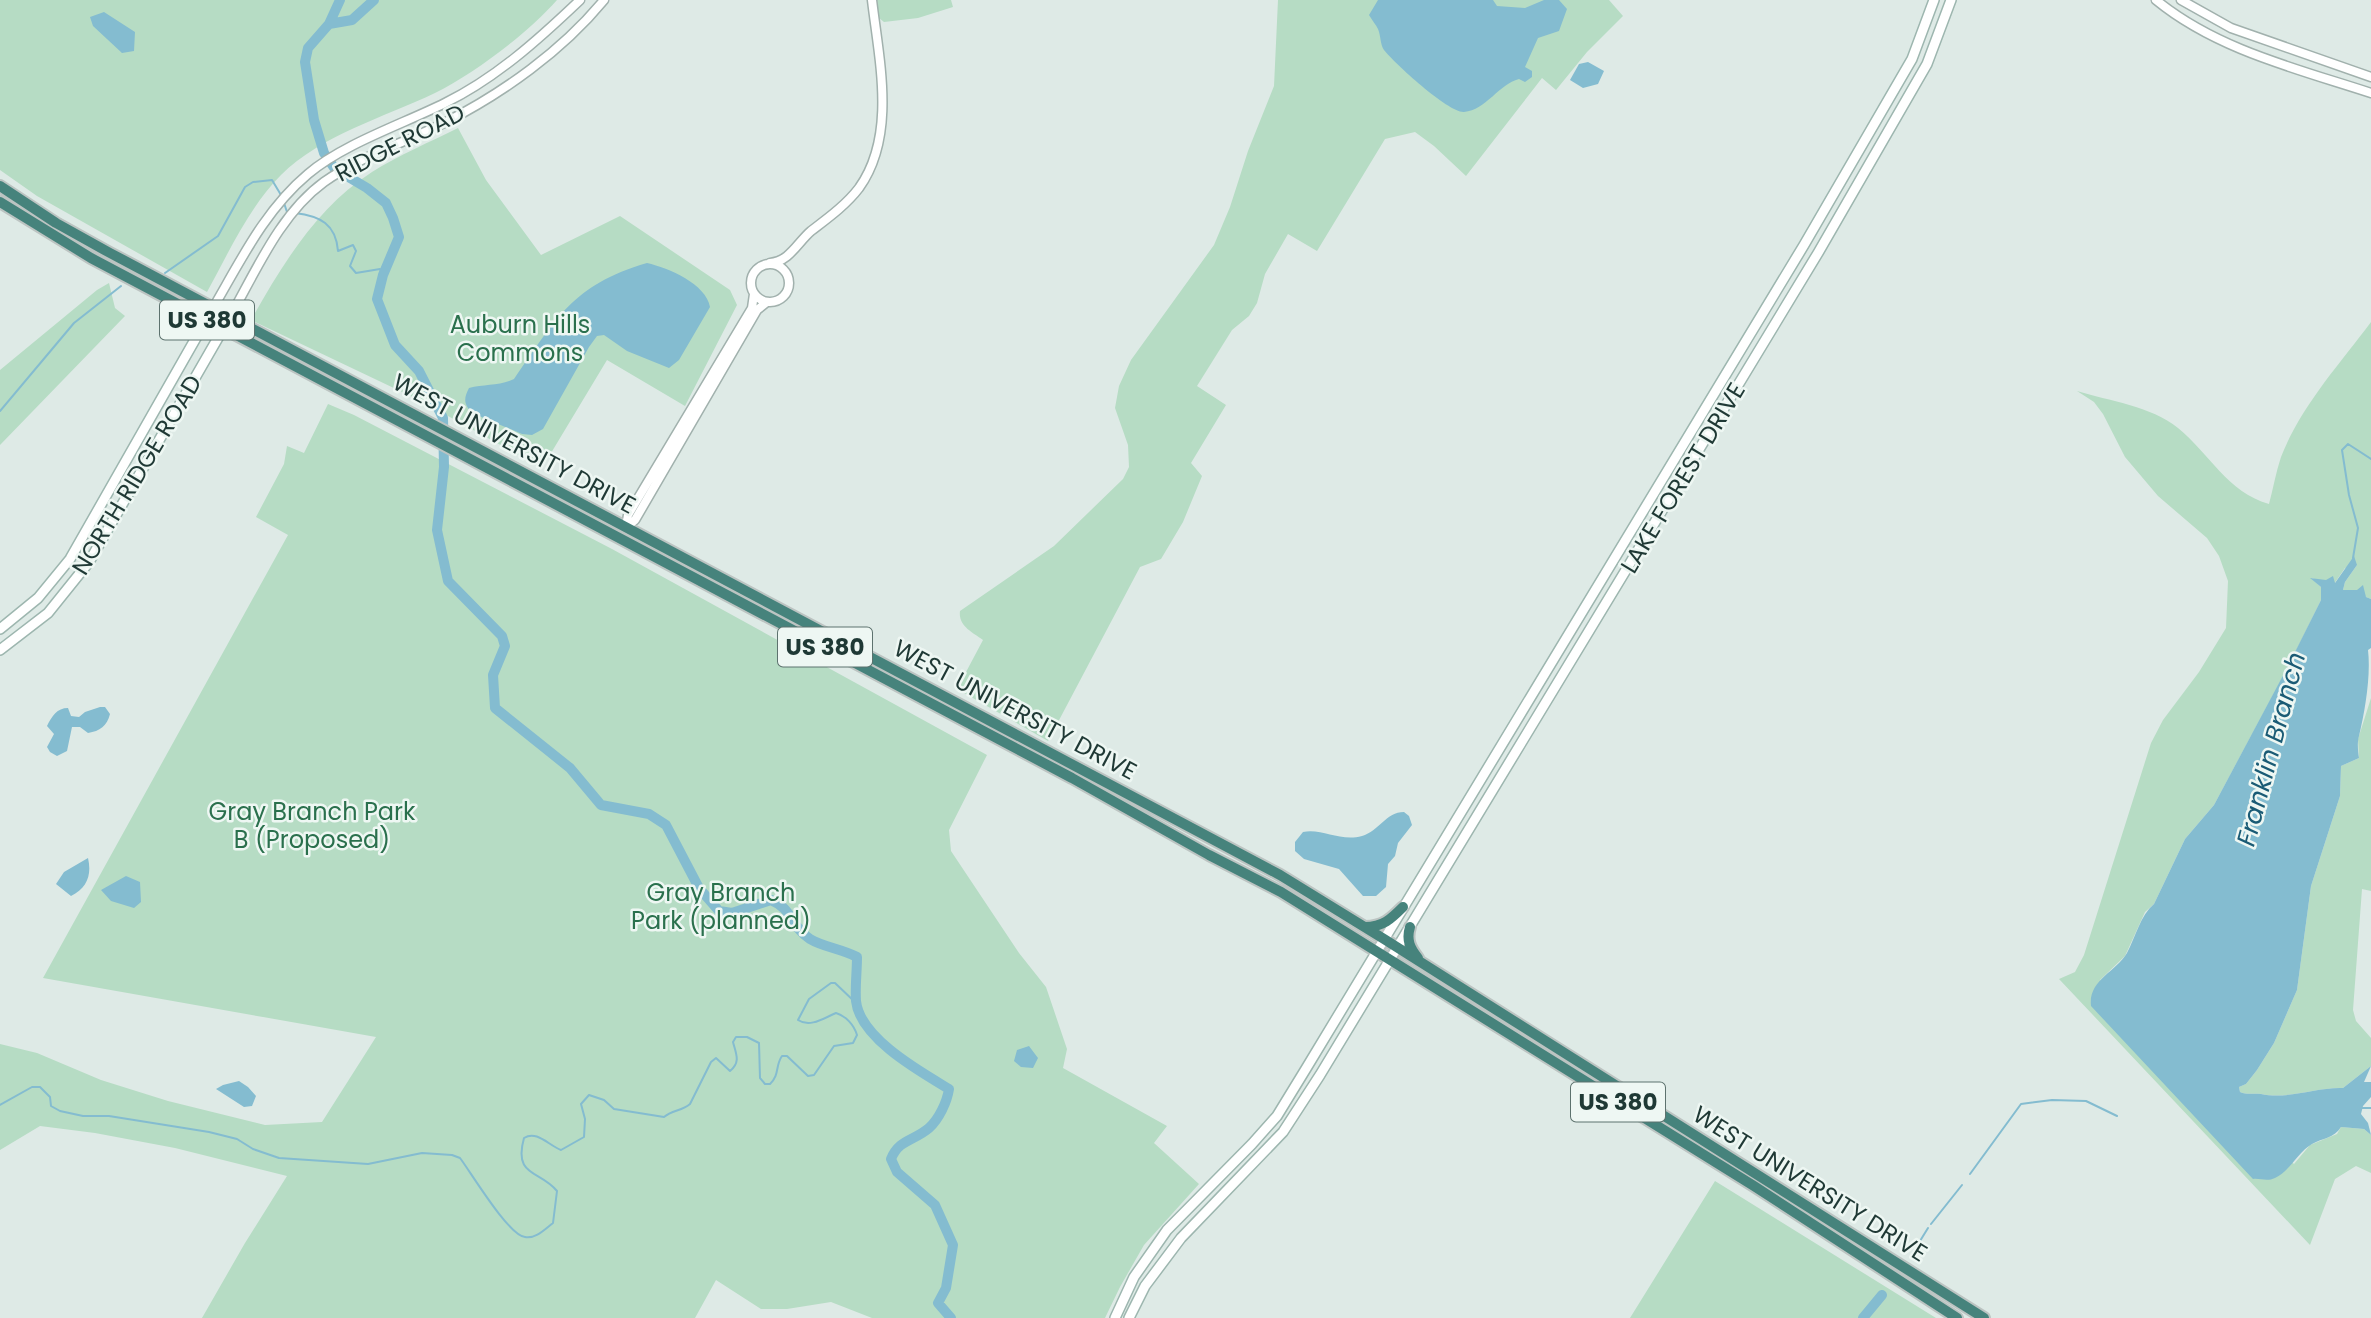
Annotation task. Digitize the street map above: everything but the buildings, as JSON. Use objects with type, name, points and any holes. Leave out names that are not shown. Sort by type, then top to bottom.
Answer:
[{"type":"highway","name":"WEST UNIVERSITY DRIVE","points":[[0,186],[100,248],[1280,875],[1983,1318]]},
{"type":"highway","points":[[0,192],[26,203]]},
{"type":"highway","name":"WEST UNIVERSITY DRIVE","points":[[0,202],[70,246],[206,320],[1281,892],[1747,1182],[1957,1318]]},
{"type":"highway","points":[[619,539],[626,527]]},
{"type":"highway","points":[[980,730],[993,732],[1068,772],[1079,768]]},
{"type":"highway","points":[[1365,927],[1377,927],[1387,923],[1403,907]]},
{"type":"highway","points":[[1410,927],[1409,945],[1422,963]]},
{"type":"highway","points":[[1498,1026],[1505,1015]]},
{"type":"main road","name":"LAKE FOREST DRIVE","points":[[1115,1318],[1134,1277],[1167,1230],[1277,1116],[1307,1068],[1811,233],[1912,59],[1934,0]]},
{"type":"main road","name":"LAKE FOREST DRIVE","points":[[1129,1318],[1145,1286],[1181,1238],[1283,1132],[1320,1075],[1830,232],[1927,64],[1951,0]]},
{"type":"main road","name":"NORTH RIDGE ROAD","points":[[0,629],[38,598],[58,575],[87,532],[213,308]]},
{"type":"main road","name":"NORTH RIDGE ROAD","points":[[0,650],[48,613],[89,562],[230,317]]},
{"type":"main road","points":[[138,441],[153,450]]},
{"type":"main road","points":[[58,575],[71,587]]},
{"type":"main road","points":[[1307,1068],[1320,1075]]},
{"type":"main road","points":[[1232,1165],[1242,1175]]},
{"type":"street","name":"RIDGE ROAD","points":[[213,308],[266,219],[286,194],[314,168],[483,82],[580,0]]},
{"type":"street","name":"RIDGE ROAD","points":[[230,317],[296,208],[323,183],[362,160],[454,118],[522,75],[564,40],[604,0]]},
{"type":"street","points":[[626,527],[628,515],[752,308],[752,274],[760,266],[781,261],[842,206],[859,187],[875,154],[882,104],[872,0]]},
{"type":"street","points":[[2156,0],[2184,20],[2226,43],[2371,93]]},
{"type":"street","points":[[2181,0],[2231,28],[2371,76]]},
{"type":"street","points":[[626,527],[635,520],[757,310],[767,302],[778,300],[784,295],[788,287],[789,262],[796,247]]},
{"type":"street","points":[[770,264],[783,269],[788,277]]},
{"type":"street","points":[[754,294],[767,302]]},
{"type":"green space","points":[[0,0],[557,0],[516,39],[467,75],[435,93],[334,138],[297,161],[259,201],[240,230],[207,292],[37,196],[0,170]]},
{"type":"green space","points":[[877,0],[951,0],[953,7],[918,18],[884,22],[879,18]]},
{"type":"green space","points":[[1278,0],[1609,0],[1623,16],[1587,52],[1556,90],[1542,78],[1466,176],[1415,132],[1385,139],[1317,251],[1288,234],[1265,274],[1257,303],[1249,316],[1232,330],[1197,386],[1226,405],[1191,463],[1202,476],[1183,522],[1161,559],[1140,567],[1048,741],[957,689],[983,640],[963,625],[960,611],[1054,546],[1123,479],[1129,467],[1128,445],[1115,408],[1119,386],[1131,360],[1214,245],[1230,207],[1248,151],[1274,86]]},
{"type":"green space","name":"Auburn Hills Commons","points":[[458,128],[486,180],[541,255],[620,216],[730,290],[737,305],[685,406],[607,360],[542,468],[419,400],[251,320],[302,238],[334,202],[382,166]]},
{"type":"green space","points":[[109,283],[115,308],[125,316],[0,445],[0,370]]},
{"type":"green space","points":[[2371,322],[2371,599],[2358,590],[2343,590],[2345,582],[2357,565],[2345,568],[2334,584],[2311,578],[2321,587],[2321,600],[2287,669],[2214,805],[2185,839],[2154,904],[2145,912],[2125,956],[2100,980],[2294,1164],[2310,1145],[2337,1134],[2341,1127],[2364,1129],[2371,1135],[2371,1173],[2356,1166],[2335,1179],[2310,1245],[2059,979],[2075,972],[2084,955],[2151,743],[2163,720],[2199,672],[2226,628],[2228,581],[2219,556],[2207,538],[2158,496],[2125,457],[2094,402],[2077,391],[2143,409],[2167,421],[2189,438],[2230,482],[2254,498],[2269,504],[2281,457],[2299,420]]},
{"type":"green space","points":[[328,404],[612,549],[987,755],[949,830],[951,851],[1019,953],[1046,987],[1067,1049],[1063,1068],[1167,1126],[1154,1143],[1199,1184],[1144,1245],[1105,1318],[872,1318],[831,1302],[787,1309],[761,1309],[716,1280],[695,1318],[202,1318],[287,1176],[175,1148],[40,1126],[0,1150],[0,1044],[37,1053],[101,1080],[168,1101],[265,1125],[322,1122],[376,1037],[43,978],[288,535],[256,517],[284,464],[287,446],[304,453]]},
{"type":"green space","points":[[2371,698],[2371,891],[2362,889],[2353,1010],[2356,1021],[2371,1038],[2371,1066],[2343,1088],[2281,1095],[2243,1093],[2239,1087],[2246,1084],[2274,1043],[2297,990],[2311,886],[2340,796],[2341,766],[2359,758],[2358,739]]},
{"type":"green space","points":[[1715,1181],[1936,1318],[1630,1318]]},
{"type":"water","points":[[1378,0],[1493,0],[1497,6],[1525,8],[1544,0],[1559,0],[1567,9],[1559,31],[1538,38],[1525,67],[1532,71],[1532,77],[1525,82],[1519,79],[1512,82],[1479,107],[1464,112],[1435,96],[1384,50],[1378,29],[1369,15]]},
{"type":"water","points":[[104,12],[135,32],[134,51],[122,53],[93,26],[90,17]]},
{"type":"water","points":[[1588,62],[1604,71],[1598,84],[1583,88],[1570,80],[1579,64]]},
{"type":"water","points":[[647,263],[676,273],[694,284],[702,291],[710,307],[679,360],[669,368],[627,351],[604,335],[597,336],[543,429],[532,435],[522,434],[472,413],[465,400],[469,388],[514,379],[568,307],[600,282]]},
{"type":"water","points":[[2354,556],[2357,565],[2345,582],[2343,590],[2357,590],[2363,585],[2366,597],[2371,599],[2371,648],[2368,650],[2367,693],[2358,741],[2359,758],[2341,766],[2340,796],[2311,886],[2297,990],[2274,1043],[2246,1084],[2239,1087],[2243,1093],[2271,1095],[2343,1088],[2371,1066],[2364,1082],[2371,1082],[2371,1097],[2363,1106],[2361,1114],[2368,1123],[2371,1135],[2364,1129],[2341,1127],[2332,1136],[2307,1147],[2275,1178],[2253,1179],[2091,1006],[2091,997],[2098,983],[2127,953],[2185,839],[2214,805],[2287,668],[2321,600],[2321,587],[2310,578],[2326,580],[2333,576],[2335,583]]},
{"type":"water","points":[[105,707],[110,714],[102,727],[88,733],[80,727],[72,727],[67,751],[57,756],[50,752],[47,747],[54,734],[47,726],[55,713],[68,708],[71,716],[79,717]]},
{"type":"water","points":[[1404,812],[1409,816],[1412,825],[1398,843],[1395,856],[1388,864],[1386,887],[1376,896],[1363,896],[1339,869],[1304,859],[1295,851],[1295,842],[1303,832],[1362,836],[1392,815]]},
{"type":"water","points":[[88,858],[87,880],[81,889],[71,896],[56,884],[64,872]]},
{"type":"water","points":[[126,876],[140,882],[141,902],[134,908],[111,901],[101,890]]},
{"type":"water","points":[[1029,1046],[1038,1058],[1033,1068],[1021,1067],[1014,1061],[1017,1050]]},
{"type":"water","points":[[239,1081],[256,1096],[252,1106],[244,1107],[216,1089]]},
{"type":"waterway","points":[[340,0],[329,24],[308,48],[305,62],[314,120],[324,153],[335,169],[386,203],[399,237],[383,275],[377,299],[395,345],[419,371],[443,418],[444,467],[437,530],[448,581],[502,636],[505,646],[493,675],[495,708],[570,768],[601,805],[649,814],[666,825],[699,888],[719,911],[732,913],[771,900],[784,908],[803,934],[810,939],[857,957],[856,1001],[868,1028],[893,1052],[949,1089],[942,1110],[933,1124],[898,1148],[891,1159],[897,1172],[935,1205],[953,1245],[946,1288],[938,1303],[951,1318]]},
{"type":"waterway","points":[[329,24],[352,20],[374,0]]},
{"type":"waterway","points":[[165,273],[218,236],[245,187],[253,182],[272,180],[281,195]]},
{"type":"waterway","points":[[284,203],[287,212],[290,212]]},
{"type":"waterway","points":[[295,213],[312,216],[325,223],[334,234],[338,251],[353,245],[356,251],[350,266],[356,273],[380,269],[383,275]]},
{"type":"waterway","points":[[0,411],[74,323],[121,286]]},
{"type":"waterway","name":"Franklin Branch","points":[[2353,558],[2358,528],[2349,495],[2342,450],[2348,444],[2371,459]]},
{"type":"waterway","points":[[0,1105],[32,1087],[40,1087],[50,1097],[51,1106],[60,1111],[209,1132],[237,1139],[253,1149],[279,1158],[368,1164],[422,1153],[452,1155],[460,1158],[510,1226],[518,1234],[529,1237],[553,1223],[557,1191],[525,1166],[522,1160],[524,1138],[538,1137],[561,1150],[584,1137],[585,1119],[581,1104],[589,1095],[604,1100],[614,1109],[664,1117],[684,1108],[690,1104],[711,1062],[716,1058],[730,1071],[733,1068],[737,1061],[733,1042],[736,1037],[747,1037],[759,1043],[760,1078],[765,1084],[770,1084],[773,1080],[782,1056],[787,1056],[808,1076],[814,1075],[834,1046],[853,1043],[857,1035],[849,1021],[836,1013],[812,1023],[798,1020],[809,999],[835,983],[856,1003]]},
{"type":"waterway","name":"Franklin Branch","points":[[1970,1174],[2021,1104],[2052,1100],[2086,1101],[2117,1116]]},
{"type":"waterway","points":[[2361,1108],[2371,1108]]},
{"type":"waterway","name":"Franklin Branch","points":[[1931,1224],[1962,1185]]},
{"type":"waterway","name":"Franklin Branch","points":[[1912,1254],[1928,1228]]},
{"type":"waterway","name":"Franklin Branch","points":[[1863,1318],[1882,1295]]},
{"type":"park label","name":"Gray Branch Park B (Proposed)","points":[[312,826]]},
{"type":"park label","name":"Gray Branch Park (planned)","points":[[721,907]]}]
